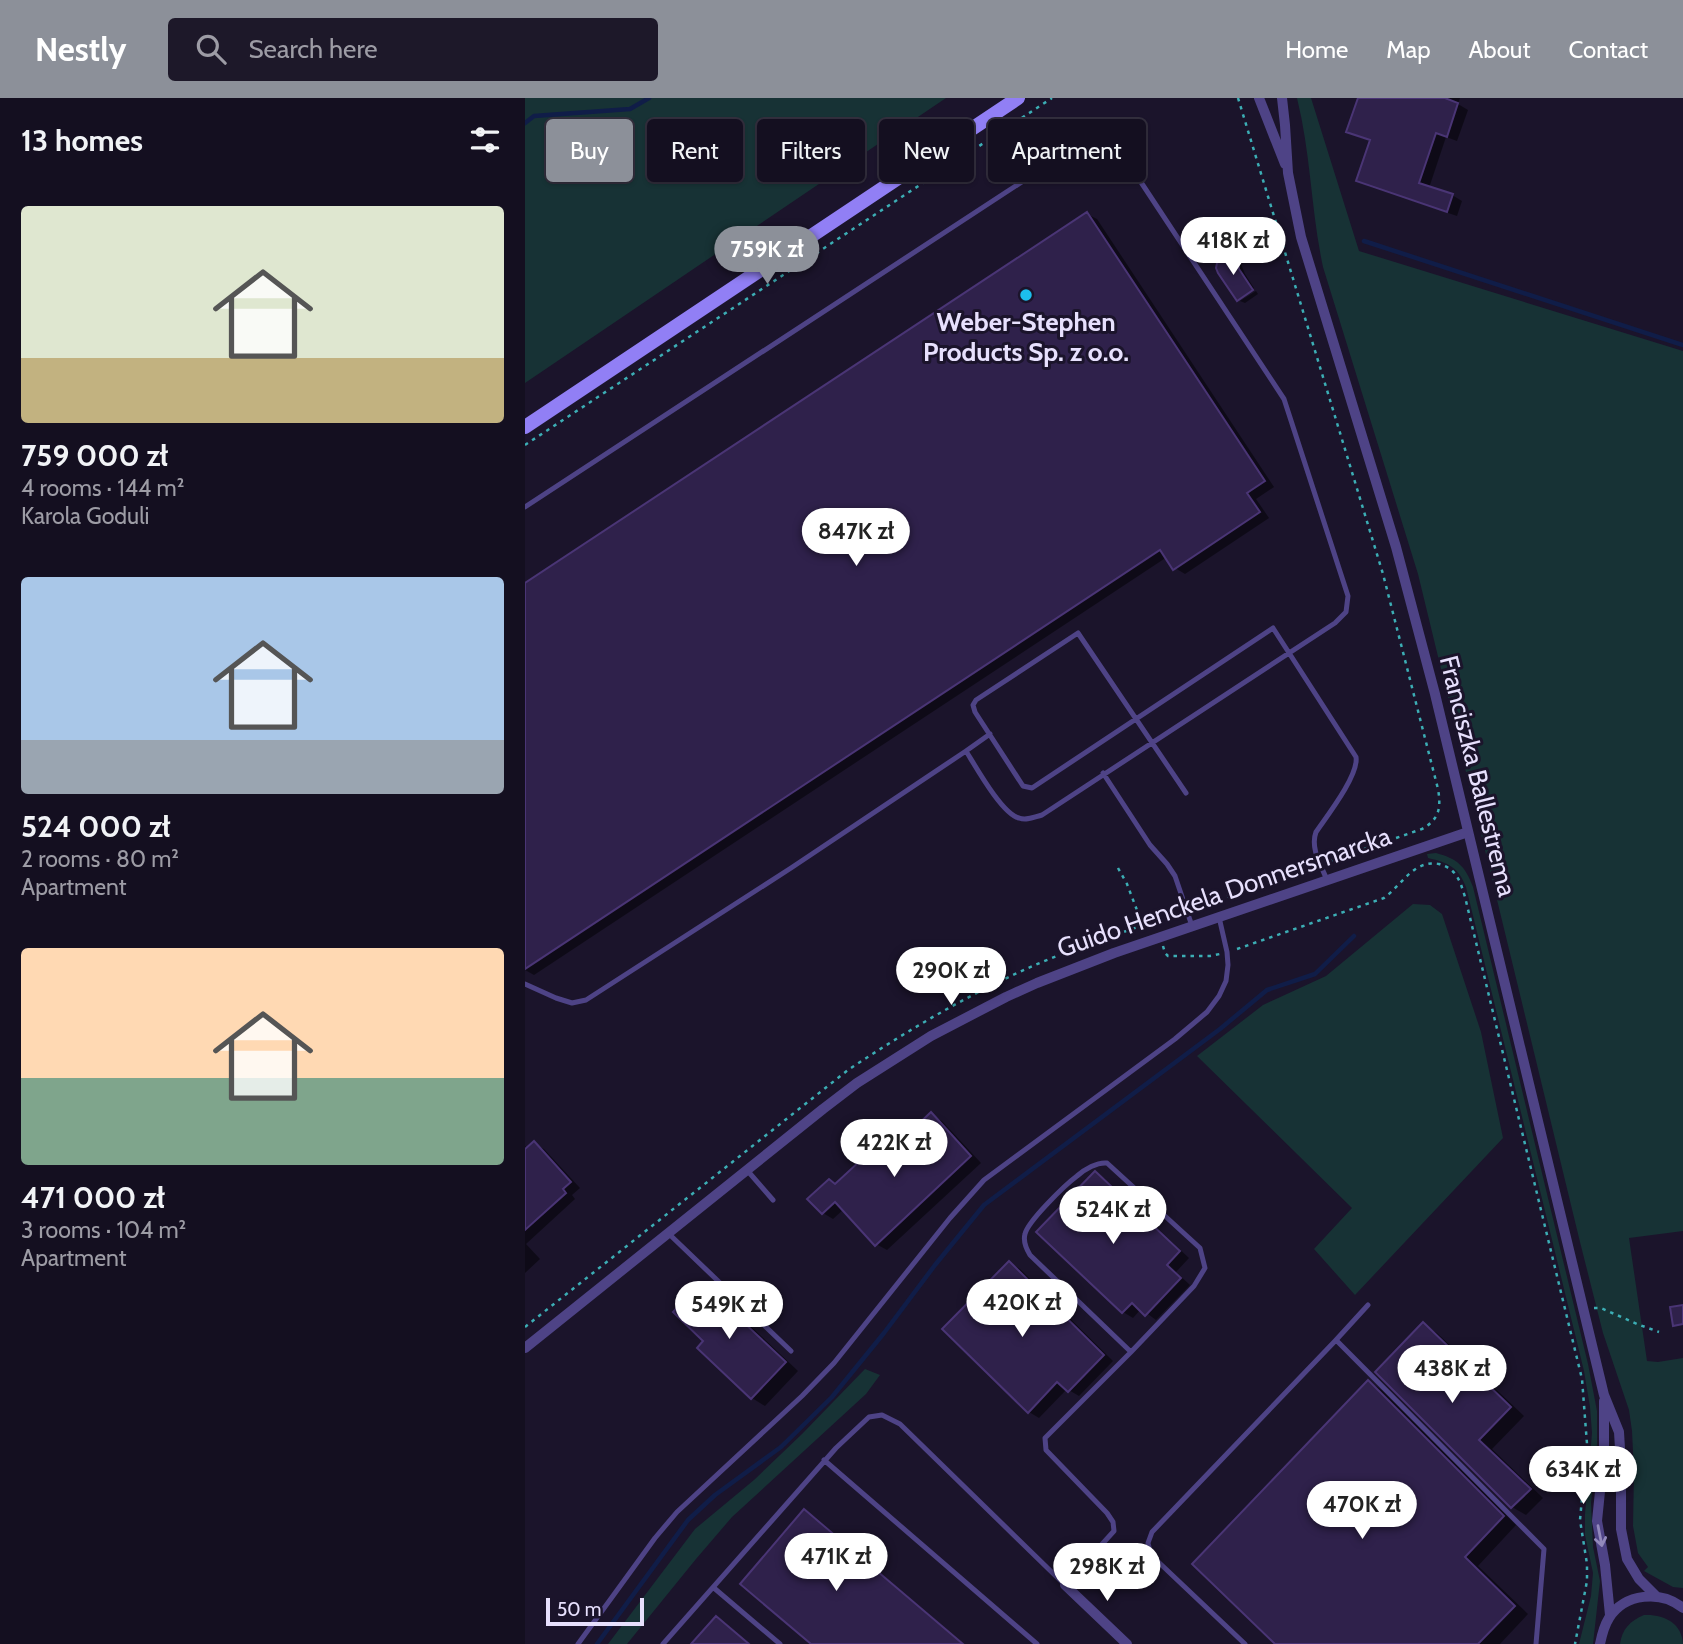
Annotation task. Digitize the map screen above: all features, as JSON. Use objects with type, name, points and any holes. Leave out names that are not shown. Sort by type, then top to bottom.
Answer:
[{"type":"street","points":[[990,116],[1010,98]]},
{"type":"street","points":[[525,427],[1018,98]]},
{"type":"street","name":"Franciszka Ballestrema","points":[[1259,98],[1288,173],[1308,261],[1407,584],[1604,1395],[1619,1432],[1621,1529],[1627,1559],[1639,1579],[1656,1595]]},
{"type":"street","name":"Franciszka Ballestrema","points":[[1282,98],[1288,173]]},
{"type":"street","name":"Guido Henckela Donnersmarcka","points":[[525,1348],[857,1083],[950,1025],[1073,968],[1468,832]]},
{"type":"street","name":"Franciszka Ballestrema","points":[[1604,1395],[1604,1452],[1597,1521],[1610,1615]]},
{"type":"street","points":[[1065,1585],[1127,1644]]},
{"type":"street","points":[[1600,1644],[1610,1615],[1623,1604],[1641,1596],[1656,1595],[1681,1604]]},
{"type":"lane","points":[[525,507],[1069,151],[1097,141],[1110,143],[1135,172],[1284,399],[1348,596],[1346,612],[1335,623],[1042,815],[1020,819],[1011,814],[966,751]]},
{"type":"lane","points":[[1186,793],[1152,742],[1136,719],[1078,633],[976,699],[973,705],[1023,786],[1032,788],[1136,719],[1273,628],[1355,752],[1357,762],[1354,774],[1314,838],[1315,850],[1327,880]]},
{"type":"lane","points":[[525,984],[572,1003],[586,1000],[791,868],[990,734]]},
{"type":"lane","points":[[1103,773],[1150,845],[1175,876],[1192,926]]},
{"type":"lane","points":[[578,1644],[677,1512],[834,1363],[950,1218],[984,1180],[1175,1039],[1207,1012],[1226,981],[1227,952],[1219,917]]},
{"type":"lane","points":[[663,1644],[824,1460],[869,1417],[882,1415],[900,1424],[1065,1585],[1114,1531],[1113,1522],[1107,1513],[1046,1450],[1045,1438],[1131,1352],[1194,1286],[1205,1268],[1200,1248],[1107,1163],[1100,1162],[1078,1174],[1033,1221],[1024,1234],[1026,1248],[1030,1255],[1131,1352]]},
{"type":"lane","points":[[746,1169],[773,1200]]},
{"type":"lane","points":[[668,1233],[792,1351]]},
{"type":"lane","points":[[1245,1644],[1151,1555],[1148,1544],[1152,1532],[1368,1305]]},
{"type":"lane","points":[[1336,1340],[1544,1549],[1536,1644]]},
{"type":"lane","points":[[824,1460],[1037,1644]]},
{"type":"lane","points":[[713,1588],[780,1644]]},
{"type":"path","points":[[525,445],[1052,98]]},
{"type":"path","points":[[525,1327],[848,1070],[905,1032],[1027,968],[1422,829],[1430,825],[1436,817],[1440,805],[1438,789],[1384,574],[1238,98]]},
{"type":"path","points":[[1235,950],[1384,898],[1420,865],[1438,864],[1457,874],[1465,897],[1582,1379],[1587,1444],[1580,1520],[1587,1581],[1575,1644]]},
{"type":"path","points":[[1118,867],[1143,926]]},
{"type":"path","points":[[1165,953],[1170,956],[1210,956],[1222,953]]},
{"type":"path","points":[[1583,1309],[1601,1308],[1660,1332]]},
{"type":"green space","points":[[525,98],[946,98],[915,119],[879,119],[879,143],[865,153],[865,119],[757,119],[757,182],[822,182],[525,383]]},
{"type":"green space","points":[[1297,98],[1311,98],[1359,251],[1683,351],[1683,1231],[1629,1238],[1647,1361],[1683,1358],[1683,1588],[1673,1587],[1644,1571],[1648,1567],[1638,1553],[1633,1526],[1634,1472],[1629,1410],[1603,1333],[1580,1242],[1418,574],[1323,267]]},
{"type":"green space","points":[[1436,853],[1460,864],[1473,887],[1588,1364],[1597,1411],[1597,1444],[1591,1503],[1593,1547],[1600,1581],[1593,1644],[1579,1644],[1591,1596],[1593,1573],[1585,1535],[1592,1433],[1584,1371],[1466,887],[1452,867],[1428,858],[1427,854]]},
{"type":"green space","points":[[1413,904],[1430,905],[1442,914],[1481,1032],[1503,1138],[1355,1295],[1314,1249],[1352,1208],[1197,1056],[1263,1005],[1326,976]]},
{"type":"green space","points":[[865,1369],[880,1375],[866,1394],[732,1517],[627,1644],[608,1644],[695,1529],[754,1480]]},
{"type":"green space","points":[[1644,1615],[1671,1621],[1679,1630],[1683,1644],[1620,1644],[1627,1626]]},
{"type":"building","points":[[1358,98],[1445,98],[1458,103],[1447,137],[1436,133],[1419,183],[1453,194],[1447,212],[1356,181],[1370,140],[1346,132]]},
{"type":"building","points":[[1087,212],[1265,481],[1247,493],[1260,512],[1173,570],[1160,550],[525,969],[525,583]]},
{"type":"building","points":[[1225,256],[1235,258],[1253,290],[1237,301],[1216,268],[1217,263]]},
{"type":"building","points":[[931,1112],[971,1156],[875,1246],[835,1202],[822,1214],[807,1199],[829,1179],[835,1184],[861,1160],[863,1163],[899,1130],[905,1137]]},
{"type":"building","points":[[534,1141],[571,1182],[563,1189],[566,1193],[525,1230],[525,1149]]},
{"type":"building","points":[[1095,1171],[1180,1251],[1167,1265],[1181,1278],[1145,1316],[1132,1303],[1122,1313],[1036,1232]]},
{"type":"building","points":[[1009,1261],[1104,1355],[1068,1392],[1057,1382],[1028,1413],[942,1329]]},
{"type":"building","points":[[701,1283],[716,1297],[719,1294],[729,1303],[726,1306],[786,1362],[751,1399],[697,1348],[703,1341],[673,1312]]},
{"type":"building","points":[[1683,1305],[1683,1324],[1673,1326],[1670,1307]]},
{"type":"building","points":[[1423,1322],[1511,1407],[1479,1440],[1531,1489],[1511,1508],[1375,1372]]},
{"type":"building","points":[[1368,1380],[1504,1516],[1465,1557],[1515,1606],[1478,1644],[1275,1644],[1192,1564]]},
{"type":"building","points":[[804,1509],[963,1644],[811,1644],[740,1584]]},
{"type":"building","points":[[716,1616],[749,1644],[691,1644]]},
{"type":"waterway","points":[[525,123],[534,116],[630,109],[649,98]]},
{"type":"waterway","points":[[1364,241],[1683,345]]},
{"type":"waterway","points":[[597,1644],[688,1520],[715,1495],[781,1447],[832,1397],[984,1205],[1220,1029],[1267,990],[1315,974],[1354,936]]},
{"type":"place","name":"Weber-Stephen Products Sp. z o.o.","points":[[1026,295]]}]
